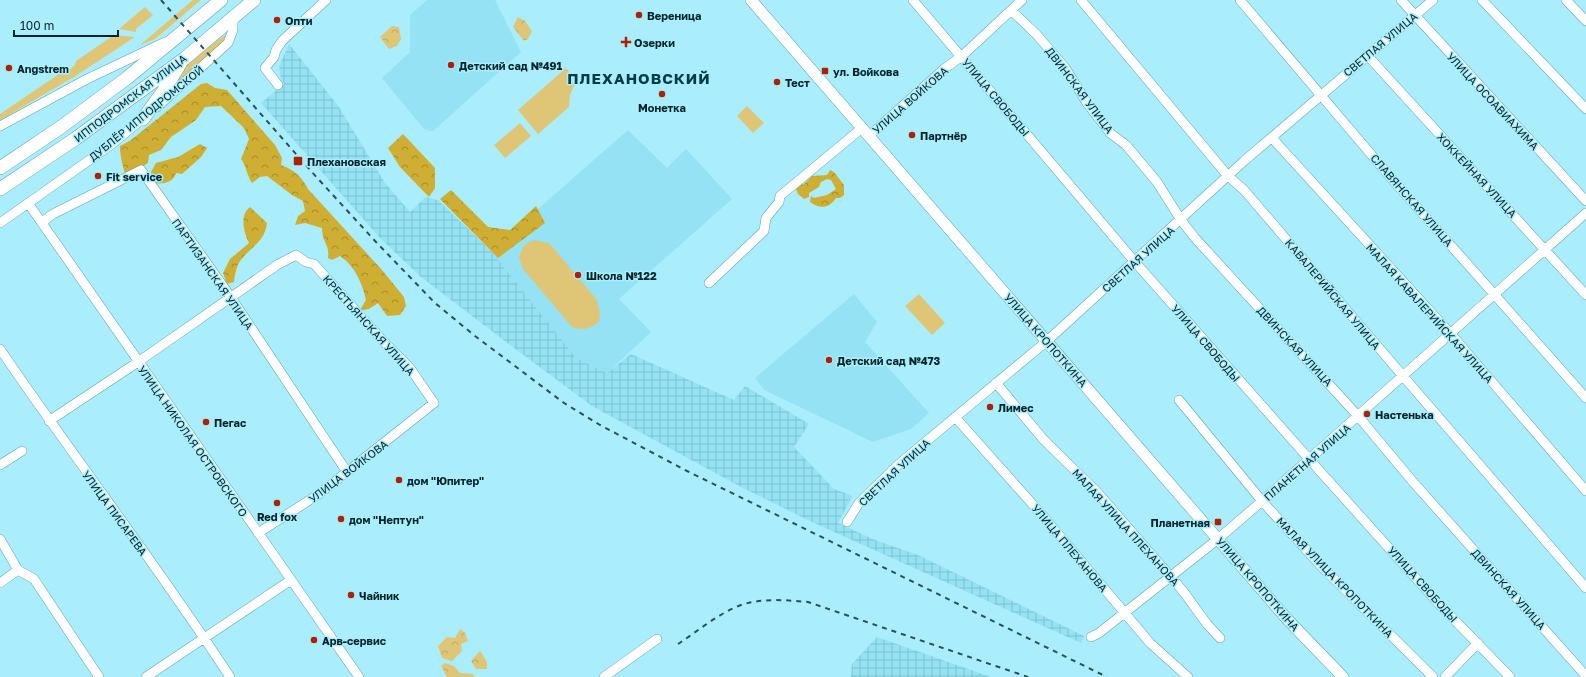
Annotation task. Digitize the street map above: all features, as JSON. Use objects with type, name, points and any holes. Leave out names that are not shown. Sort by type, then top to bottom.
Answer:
[{"type":"highway","name":"ИППОДРОМСКАЯ УЛИЦА","points":[[0,168],[121,82],[221,0]]},
{"type":"highway","name":"ИППОДРОМСКАЯ УЛИЦА","points":[[0,189],[75,139],[184,59],[254,0]]},
{"type":"highway","points":[[143,119],[184,59]]},
{"type":"main road","name":"УЛИЦА КРОПОТКИНА","points":[[751,0],[1292,624],[1343,677]]},
{"type":"street","points":[[278,85],[264,68],[274,58],[276,50],[282,41],[326,0]]},
{"type":"street","name":"УЛИЦА СВОБОДЫ","points":[[913,0],[1135,262],[1439,604],[1510,677]]},
{"type":"street","name":"УЛИЦА ВОЙКОВА","points":[[709,282],[764,231],[766,218],[779,202],[780,196],[866,132],[962,56],[1012,11],[1022,0]]},
{"type":"street","name":"КАВАЛЕРИЙСКАЯ УЛИЦА","points":[[1081,0],[1228,176],[1244,190],[1402,376],[1586,588]]},
{"type":"street","name":"СЛАВЯНСКАЯ УЛИЦА","points":[[1240,0],[1392,179],[1586,398]]},
{"type":"street","name":"УЛИЦА ОСОАВИАХИМА","points":[[1400,0],[1586,201]]},
{"type":"street","name":"СВЕТЛАЯ УЛИЦА","points":[[847,522],[859,503],[899,464],[1047,341],[1228,176],[1321,94],[1433,0]]},
{"type":"street","points":[[1482,0],[1586,109]]},
{"type":"street","points":[[1566,0],[1586,21]]},
{"type":"street","name":"ДВИНСКАЯ УЛИЦА","points":[[1012,11],[1037,35],[1066,69],[1087,103],[1110,132],[1126,145],[1157,182],[1181,220],[1358,416],[1414,483],[1586,676]]},
{"type":"street","name":"ДУБЛЁР ИППОДРОМСКОЙ","points":[[0,223],[112,144],[143,119],[228,43],[233,30],[233,17]]},
{"type":"street","points":[[0,126],[87,80],[177,36]]},
{"type":"street","name":"ХОККЕЙНАЯ УЛИЦА","points":[[1367,55],[1586,295]]},
{"type":"street","name":"МАЛАЯ КАВАЛЕРИЙСКАЯ УЛИЦА","points":[[1272,138],[1450,333],[1586,491]]},
{"type":"street","name":"ПАРТИЗАНСКАЯ УЛИЦА","points":[[42,222],[53,214],[141,170],[230,296],[347,472]]},
{"type":"street","name":"УЛИЦА НИКОЛАЯ ОСТРОВСКОГО","points":[[28,203],[359,677]]},
{"type":"street","name":"ПЛАНЕТНАЯ УЛИЦА","points":[[1091,637],[1099,633],[1218,539],[1310,460],[1450,333],[1546,250],[1586,213]]},
{"type":"street","name":"КРЕСТЬЯНСКАЯ УЛИЦА","points":[[230,296],[277,265],[296,255],[306,262],[314,264],[384,342],[410,368],[434,403]]},
{"type":"street","points":[[49,421],[138,362],[230,296]]},
{"type":"street","name":"УЛИЦА ПИСАРЕВА","points":[[0,349],[49,421],[204,638],[230,677]]},
{"type":"street","name":"МАЛАЯ УЛИЦА ПЛЕХАНОВА","points":[[996,383],[1044,440],[1098,493],[1220,638]]},
{"type":"street","name":"МАЛАЯ УЛИЦА КРОПОТКИНА","points":[[1179,400],[1262,501],[1320,565],[1433,677]]},
{"type":"street","name":"УЛИЦА ВОЙКОВА","points":[[258,534],[319,494],[434,403]]},
{"type":"street","name":"УЛИЦА ПЛЕХАНОВА","points":[[955,417],[1044,516],[1150,643],[1179,671],[1188,677]]},
{"type":"street","points":[[0,465],[22,451]]},
{"type":"street","points":[[0,539],[18,570],[34,579],[99,677]]},
{"type":"street","points":[[0,583],[18,570]]},
{"type":"street","points":[[146,677],[291,580]]},
{"type":"street","points":[[604,677],[657,639]]},
{"type":"street","points":[[1445,677],[1478,643]]},
{"type":"shaded area","name":"Детский сад №491","points":[[427,0],[495,0],[521,52],[433,131],[424,129],[382,78],[410,52],[410,15]]},
{"type":"shaded area","points":[[289,44],[339,107],[385,183],[410,212],[426,197],[438,200],[490,250],[576,358],[607,373],[631,354],[734,400],[745,386],[809,424],[794,447],[834,489],[851,495],[852,497],[838,523],[875,540],[918,555],[1084,636],[1081,643],[812,522],[741,487],[592,406],[510,345],[421,277],[380,238],[261,103],[284,84],[281,79],[279,66]]},
{"type":"shaded area","name":"Школа №122","points":[[628,130],[667,168],[686,149],[732,199],[619,299],[651,332],[607,373],[576,358],[490,251]]},
{"type":"shaded area","name":"Детский сад №473","points":[[854,294],[877,322],[865,342],[929,413],[911,429],[873,442],[764,390],[755,378]]},
{"type":"shaded area","points":[[877,637],[991,677],[851,677],[852,664]]},
{"type":"green space","points":[[193,0],[201,0],[155,39],[140,45]]},
{"type":"green space","points":[[145,7],[153,15],[136,29],[136,32],[119,29]]},
{"type":"green space","points":[[518,17],[525,21],[532,31],[528,39],[524,41],[513,27]]},
{"type":"green space","points":[[392,26],[399,27],[401,39],[397,46],[389,49],[380,37]]},
{"type":"green space","points":[[228,34],[221,44],[176,83],[186,66],[219,39]]},
{"type":"green space","points":[[114,35],[135,37],[74,77],[0,120],[0,114],[65,70],[69,70],[75,65],[76,61]]},
{"type":"green space","points":[[566,68],[570,73],[567,75],[575,84],[570,95],[569,107],[538,134],[518,110]]},
{"type":"green space","points":[[207,83],[215,88],[227,90],[275,145],[282,158],[281,165],[290,169],[301,177],[308,189],[382,270],[404,297],[406,306],[400,315],[387,316],[378,303],[369,309],[360,310],[366,300],[360,281],[350,265],[340,256],[332,260],[328,258],[328,250],[323,237],[322,228],[305,223],[295,225],[298,216],[305,211],[303,201],[292,195],[267,176],[260,177],[252,183],[241,159],[249,139],[244,128],[221,106],[205,107],[196,120],[171,137],[161,150],[149,155],[148,163],[126,176],[120,146],[131,140],[201,84]]},
{"type":"green space","points":[[747,106],[764,123],[753,133],[737,116]]},
{"type":"green space","points":[[520,123],[531,136],[505,158],[494,145]]},
{"type":"green space","points":[[403,134],[435,168],[435,188],[429,197],[400,167],[388,148]]},
{"type":"green space","points":[[200,144],[207,148],[201,157],[182,174],[176,173],[172,179],[166,182],[152,183],[151,172],[156,163],[178,157]]},
{"type":"green space","points":[[830,170],[834,172],[844,185],[844,195],[840,198],[836,198],[833,202],[824,207],[817,206],[810,202],[811,196],[814,198],[827,195],[836,189],[831,180],[827,179],[821,182],[819,187],[809,193],[809,197],[804,199],[798,194],[796,189],[797,186],[804,184],[812,176],[827,175]]},
{"type":"green space","points":[[451,190],[488,227],[510,230],[536,206],[545,223],[498,258],[440,199]]},
{"type":"green space","points":[[250,207],[267,223],[266,229],[257,244],[240,261],[234,282],[227,284],[223,273],[230,259],[249,243],[244,229],[244,215]]},
{"type":"green space","points":[[534,240],[549,243],[597,300],[600,314],[599,322],[586,329],[572,327],[523,269],[519,257],[524,245]]},
{"type":"green space","points":[[919,294],[945,323],[932,335],[905,306]]},
{"type":"green space","points":[[460,629],[465,633],[468,641],[461,644],[462,651],[452,661],[442,658],[438,646],[447,637],[455,638]]},
{"type":"green space","points":[[480,651],[487,662],[487,669],[476,669],[471,661]]},
{"type":"green space","points":[[445,663],[454,666],[460,673],[473,674],[475,677],[447,677],[441,666]]},
{"type":"railway","points":[[161,0],[310,170],[376,242],[435,303],[475,336],[564,403],[600,425],[687,471],[1107,677]]},
{"type":"railway","points":[[678,644],[717,617],[741,605],[766,600],[808,602],[1028,677]]},
{"type":"place","name":"Вереница","points":[[639,15]]},
{"type":"place","name":"Опти","points":[[277,20]]},
{"type":"place","name":"Озерки","points":[[626,42]]},
{"type":"place","name":"Детский сад №491","points":[[451,65]]},
{"type":"place","name":"Angstrem","points":[[9,68]]},
{"type":"place","name":"ул. Войкова","points":[[825,71]]},
{"type":"place","name":"Тест","points":[[777,82]]},
{"type":"place","name":"Монетка","points":[[662,94]]},
{"type":"place","name":"Партнёр","points":[[912,135]]},
{"type":"place","name":"Плехановская","points":[[298,161]]},
{"type":"place","name":"Fit service","points":[[98,176]]},
{"type":"place","name":"Школа №122","points":[[578,275]]},
{"type":"place","name":"Детский сад №473","points":[[829,360]]},
{"type":"place","name":"Лимес","points":[[990,407]]},
{"type":"place","name":"Настенька","points":[[1367,414]]},
{"type":"place","name":"Пегас","points":[[206,422]]},
{"type":"place","name":"дом \"Юпитер\"","points":[[399,480]]},
{"type":"place","name":"Red fox","points":[[277,503]]},
{"type":"place","name":"дом \"Нептун\"","points":[[341,519]]},
{"type":"place","name":"Планетная","points":[[1218,522]]},
{"type":"place","name":"Чайник","points":[[351,595]]},
{"type":"place","name":"Арв-сервис","points":[[314,640]]},
{"type":"district","name":"ПЛЕХАНОВСКИЙ","points":[[639,78]]}]
